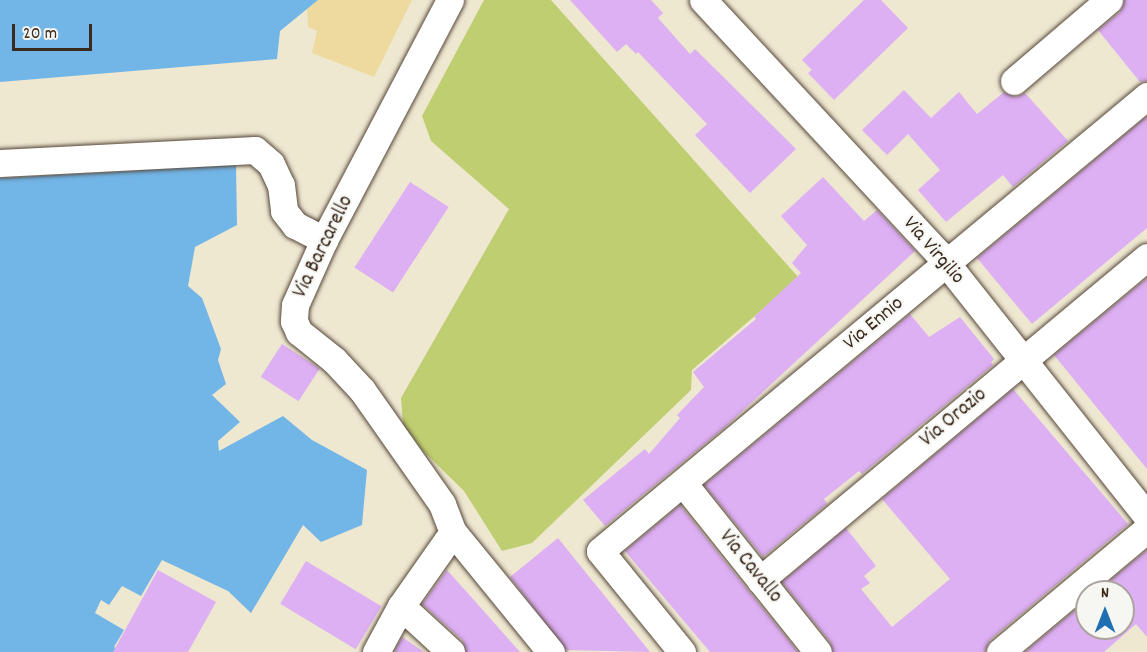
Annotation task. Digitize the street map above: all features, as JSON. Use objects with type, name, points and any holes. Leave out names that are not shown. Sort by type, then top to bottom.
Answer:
[{"type":"street","name":"Via Barcarello","points":[[450,0],[324,240],[295,305],[294,321],[299,332],[334,360],[362,390],[442,504],[453,532],[550,652]]},
{"type":"street","name":"Via Virgilio","points":[[703,0],[947,264],[1147,516]]},
{"type":"street","points":[[1014,81],[1109,0]]},
{"type":"street","name":"Via Ennio","points":[[682,652],[600,551],[1147,96]]},
{"type":"street","points":[[0,163],[255,150],[271,164],[281,185],[284,211],[295,225],[324,240]]},
{"type":"street","name":"Via Orazio","points":[[760,580],[1147,257]]},
{"type":"street","name":"Via Cavallo","points":[[683,483],[818,652]]},
{"type":"street","points":[[1000,652],[1147,530]]},
{"type":"street","points":[[376,652],[401,606],[453,532]]},
{"type":"street","points":[[401,606],[451,652]]},
{"type":"green space","points":[[484,0],[551,0],[799,278],[692,370],[691,390],[532,543],[502,551],[464,491],[422,450],[403,424],[401,398],[509,209],[431,141],[422,116]]},
{"type":"sand","points":[[318,0],[412,0],[374,77],[312,53],[317,31],[308,27],[307,9]]},
{"type":"water","points":[[0,0],[318,0],[280,31],[277,59],[0,82]]},
{"type":"water","points":[[236,165],[237,225],[195,247],[188,286],[202,298],[221,349],[218,360],[226,384],[212,395],[240,422],[218,441],[219,451],[283,416],[312,440],[367,470],[362,525],[321,542],[303,525],[251,613],[228,591],[162,560],[141,596],[122,586],[109,605],[101,600],[95,613],[124,630],[114,647],[123,652],[0,652],[0,178]]},
{"type":"building","points":[[570,0],[651,0],[663,13],[658,18],[690,54],[695,49],[796,149],[750,193],[695,135],[707,124],[638,52],[636,54],[626,44],[617,52]]},
{"type":"building","points":[[864,0],[881,0],[908,28],[834,100],[808,73],[812,70],[802,60]]},
{"type":"building","points":[[1124,0],[1147,0],[1147,81],[1140,82],[1098,30],[1120,12]]},
{"type":"building","points":[[904,90],[931,118],[959,92],[977,114],[1004,92],[1016,97],[1025,93],[1068,141],[1013,187],[1003,175],[946,222],[918,190],[940,170],[908,134],[887,155],[862,130]]},
{"type":"building","points":[[1147,116],[1147,228],[1032,324],[977,258]]},
{"type":"building","points":[[823,177],[864,221],[877,210],[915,251],[724,428],[605,526],[583,500],[645,449],[649,454],[680,418],[677,415],[704,387],[693,372],[756,319],[754,317],[801,273],[792,263],[807,245],[781,216]]},
{"type":"building","points":[[410,182],[449,207],[393,293],[354,268]]},
{"type":"building","points":[[1147,278],[1147,469],[1054,355]]},
{"type":"building","points":[[910,314],[929,337],[960,317],[994,359],[991,362],[993,365],[862,474],[859,471],[824,499],[827,504],[763,557],[704,485]]},
{"type":"building","points":[[282,344],[320,369],[298,401],[261,377]]},
{"type":"building","points":[[1013,389],[1128,524],[990,640],[985,652],[833,652],[830,642],[782,582],[846,528],[876,566],[864,576],[870,583],[861,589],[892,627],[950,579],[882,499]]},
{"type":"building","points":[[680,505],[798,652],[710,652],[625,551]]},
{"type":"building","points":[[558,538],[650,652],[566,650],[510,577]]},
{"type":"building","points":[[1147,550],[1147,637],[1135,625],[1135,580],[1111,580]]},
{"type":"building","points":[[306,561],[381,606],[356,649],[280,604]]},
{"type":"building","points":[[158,570],[216,602],[188,652],[113,652]]},
{"type":"building","points":[[447,570],[520,652],[466,652],[462,640],[422,604]]},
{"type":"building","points":[[1075,610],[1075,640],[1118,640],[1104,652],[1025,652]]},
{"type":"building","points":[[402,637],[424,652],[394,652]]}]
